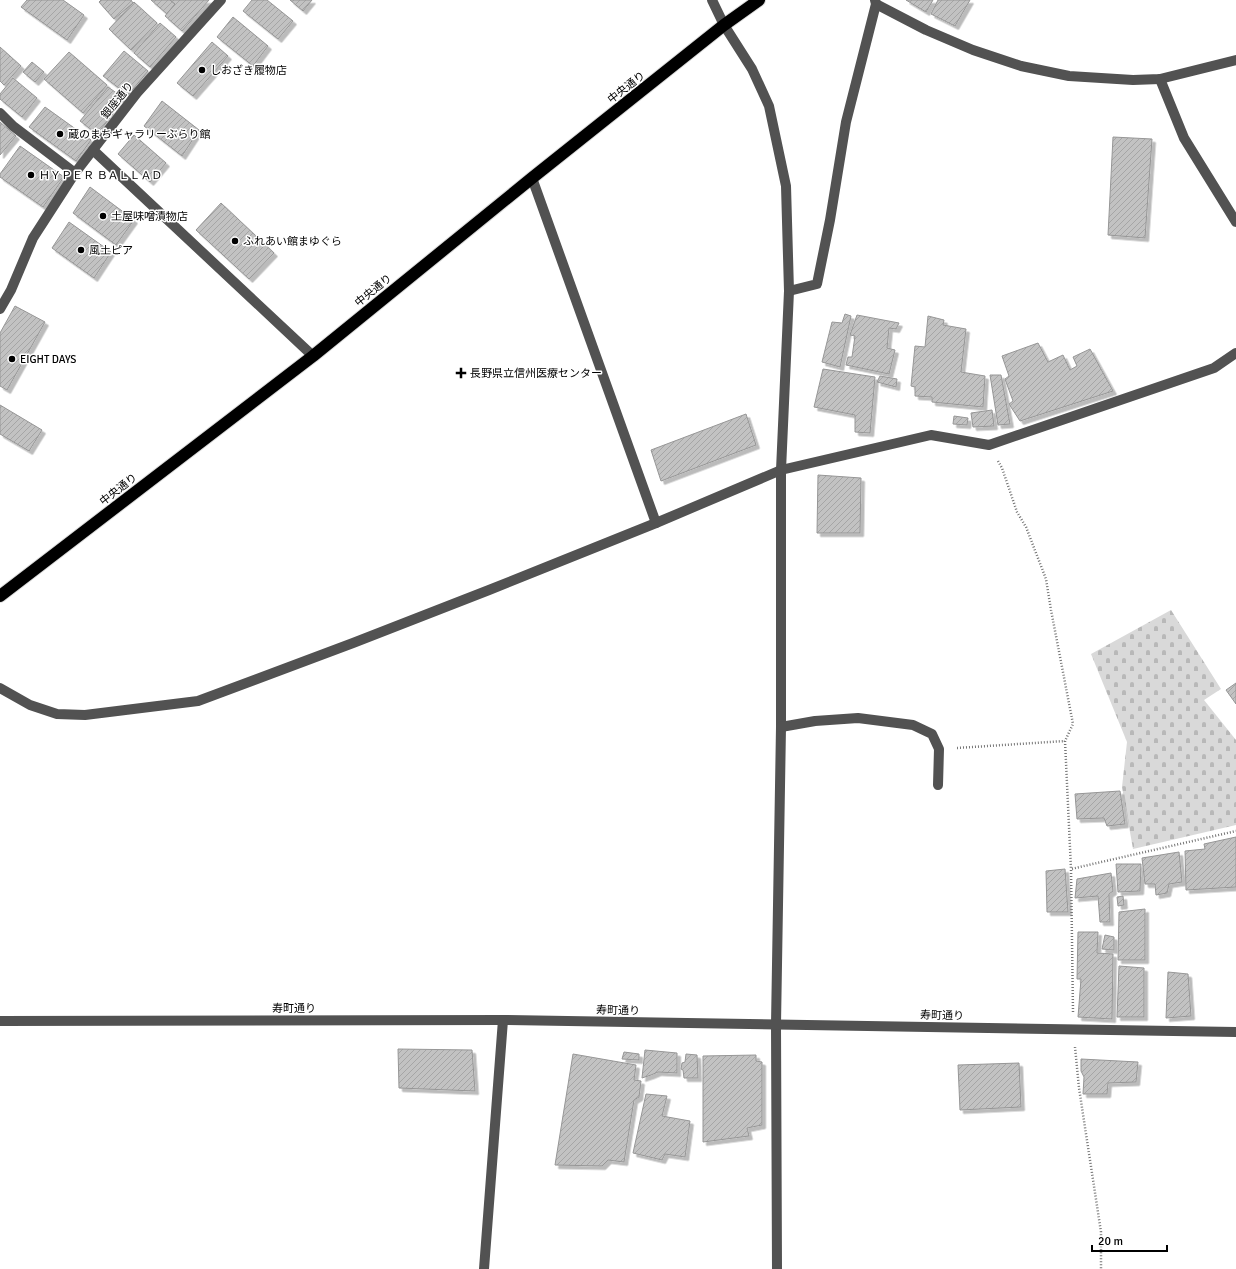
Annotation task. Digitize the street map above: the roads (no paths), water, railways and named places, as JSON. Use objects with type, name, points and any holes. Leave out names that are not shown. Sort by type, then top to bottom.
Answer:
[{"type":"highway","name":"中央通り","points":[[0,596],[313,356],[532,178],[759,0]]},
{"type":"street","name":"銀座通り","points":[[0,309],[11,290],[33,238],[75,173],[137,94],[221,0]]},
{"type":"street","points":[[712,0],[724,26],[752,69],[769,106],[786,186],[789,291],[781,470],[782,727],[776,1024],[776,1269]]},
{"type":"street","points":[[789,291],[818,284],[846,122],[876,2],[933,33],[974,50],[1021,66],[1068,76],[1133,80],[1160,79],[1236,60]]},
{"type":"street","points":[[1160,79],[1184,138],[1236,222]]},
{"type":"street","points":[[0,113],[13,126],[75,173]]},
{"type":"street","points":[[93,150],[313,356]]},
{"type":"street","points":[[532,178],[656,523]]},
{"type":"street","points":[[0,688],[30,705],[57,714],[85,715],[198,701],[368,637],[656,523],[781,470],[931,435],[989,445],[1214,368],[1236,353]]},
{"type":"street","points":[[782,727],[815,721],[858,718],[913,725],[932,734],[939,749],[938,785]]},
{"type":"street","points":[[484,1269],[503,1020]]},
{"type":"street","name":"寿町通り","points":[[0,1021],[503,1020],[1236,1032]]},
{"type":"place","name":"しおざき履物店","points":[[202,70]]},
{"type":"place","name":"蔵のまちギャラリーぶらり館","points":[[60,134]]},
{"type":"place","name":"ＨＹＰＥＲ ＢＡＬＬＡＤ","points":[[31,175]]},
{"type":"place","name":"土屋味噌漬物店","points":[[103,216]]},
{"type":"place","name":"ふれあい館まゆぐら","points":[[235,241]]},
{"type":"place","name":"風土ピア","points":[[81,250]]},
{"type":"place","name":"EIGHT DAYS","points":[[12,359]]},
{"type":"place","name":"長野県立信州医療センター","points":[[461,373]]}]
